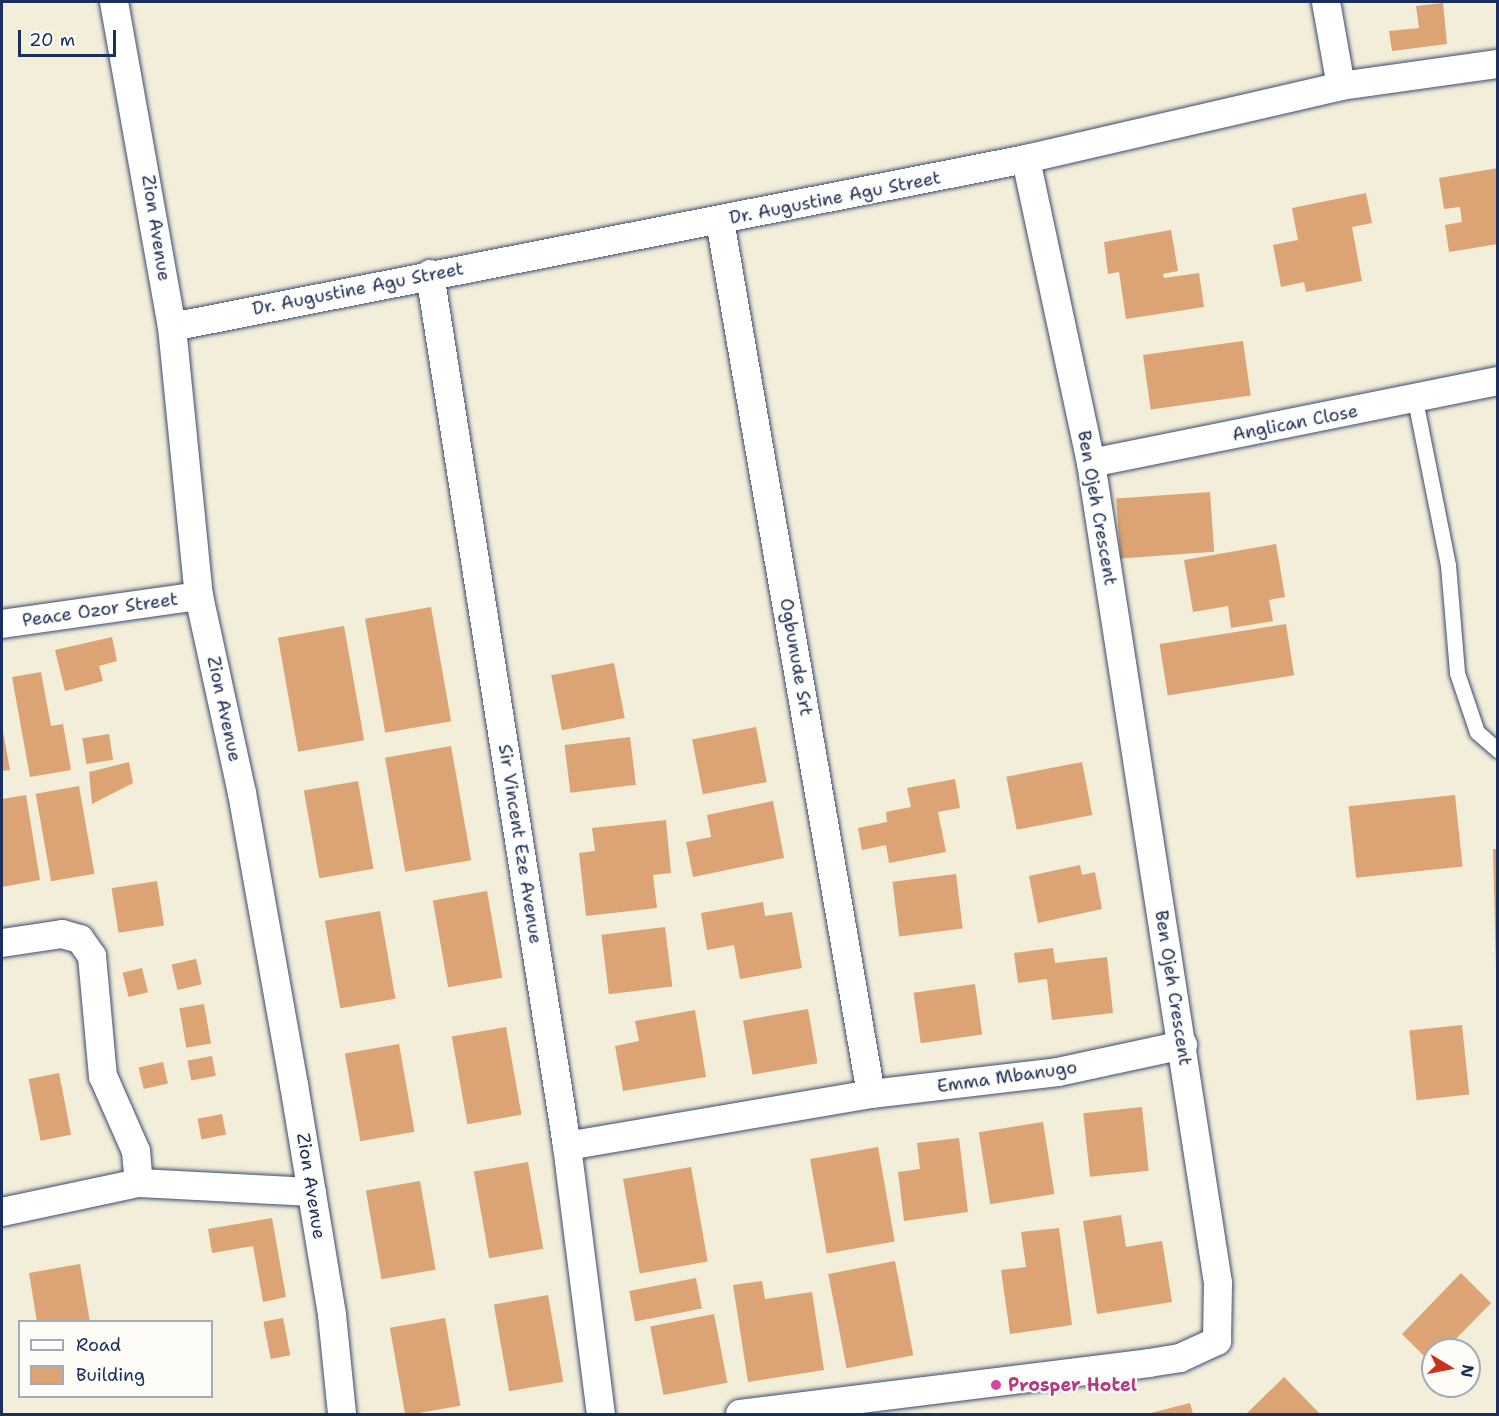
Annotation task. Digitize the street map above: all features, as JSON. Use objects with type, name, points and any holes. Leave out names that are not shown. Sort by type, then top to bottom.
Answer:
[{"type":"street","name":"Zion Avenue","points":[[114,2],[172,327],[199,596],[242,792],[312,1192],[342,1414]]},
{"type":"street","points":[[1326,2],[1341,86]]},
{"type":"street","name":"Dr. Augustine Agu Street","points":[[172,327],[430,274],[720,221],[1026,159],[1341,86],[1497,64]]},
{"type":"street","name":"Ben Ojeh Crescent","points":[[740,1414],[898,1406],[1180,1358],[1217,1341],[1218,1283],[1091,462],[1026,159]]},
{"type":"street","name":"Ogbunude Srt","points":[[720,221],[871,1094]]},
{"type":"street","name":"Sir Vincent Eze Avenue","points":[[430,274],[567,1146],[601,1414]]},
{"type":"street","name":"Anglican Close","points":[[1091,462],[1415,400],[1497,381]]},
{"type":"street","name":"Peace Ozor Street","points":[[2,624],[199,596]]},
{"type":"street","points":[[2,943],[62,934],[80,939],[92,956],[103,1076],[136,1151],[139,1183]]},
{"type":"street","name":"Emma Mbanugo","points":[[567,1146],[871,1094],[1058,1072],[1183,1046]]},
{"type":"street","points":[[2,1212],[139,1183],[312,1192]]},
{"type":"lane","points":[[1415,400],[1448,565],[1457,673],[1477,732],[1497,750]]},
{"type":"building","points":[[1443,3],[1447,44],[1392,51],[1389,31],[1419,28],[1416,6]]},
{"type":"building","points":[[1498,168],[1498,244],[1449,252],[1445,225],[1462,222],[1460,207],[1444,209],[1439,178]]},
{"type":"building","points":[[1366,193],[1372,223],[1352,227],[1362,281],[1306,292],[1304,282],[1281,287],[1273,245],[1298,240],[1292,208]]},
{"type":"building","points":[[1171,230],[1178,271],[1163,274],[1164,278],[1199,273],[1204,307],[1126,319],[1119,272],[1108,274],[1104,242]]},
{"type":"building","points":[[1243,341],[1251,395],[1151,410],[1143,355]]},
{"type":"building","points":[[1210,492],[1214,552],[1120,558],[1116,499]]},
{"type":"building","points":[[1276,544],[1285,597],[1269,600],[1273,621],[1231,628],[1228,606],[1193,612],[1184,560]]},
{"type":"building","points":[[431,607],[451,721],[385,733],[365,619]]},
{"type":"building","points":[[1286,624],[1294,675],[1168,695],[1160,644]]},
{"type":"building","points":[[344,626],[364,740],[298,752],[278,638]]},
{"type":"building","points":[[112,637],[117,661],[99,666],[103,681],[65,691],[55,650]]},
{"type":"building","points":[[614,663],[625,718],[562,730],[551,675]]},
{"type":"building","points":[[41,672],[51,726],[63,724],[71,770],[30,777],[12,677]]},
{"type":"building","points":[[2,726],[10,770],[2,771]]},
{"type":"building","points":[[756,727],[767,782],[703,794],[692,739]]},
{"type":"building","points":[[109,734],[113,760],[86,764],[82,738]]},
{"type":"building","points":[[630,737],[636,785],[570,793],[564,745]]},
{"type":"building","points":[[451,746],[471,860],[405,872],[385,758]]},
{"type":"building","points":[[129,762],[133,783],[92,804],[89,772]]},
{"type":"building","points":[[1082,762],[1092,815],[1017,830],[1006,777]]},
{"type":"building","points":[[955,779],[960,808],[938,812],[946,852],[889,863],[886,845],[862,850],[858,828],[887,822],[886,812],[911,807],[907,788]]},
{"type":"building","points":[[358,781],[373,869],[319,878],[304,791]]},
{"type":"building","points":[[79,786],[94,874],[51,881],[36,794]]},
{"type":"building","points":[[26,795],[40,880],[2,887],[2,799]]},
{"type":"building","points":[[1455,795],[1463,867],[1356,878],[1349,806]]},
{"type":"building","points":[[773,801],[784,858],[693,877],[686,842],[711,837],[707,815]]},
{"type":"building","points":[[666,820],[671,873],[653,875],[657,908],[586,916],[579,853],[595,851],[592,828]]},
{"type":"building","points":[[1493,849],[1498,849],[1498,969],[1496,969]]},
{"type":"building","points":[[1080,865],[1082,875],[1095,872],[1102,909],[1038,923],[1029,876]]},
{"type":"building","points":[[956,874],[963,929],[899,936],[892,882]]},
{"type":"building","points":[[157,881],[164,925],[119,933],[112,888]]},
{"type":"building","points":[[487,891],[502,978],[448,987],[433,901]]},
{"type":"building","points":[[763,902],[765,916],[792,912],[802,968],[740,979],[734,945],[707,950],[701,913]]},
{"type":"building","points":[[380,911],[395,999],[340,1008],[325,921]]},
{"type":"building","points":[[665,927],[672,987],[609,994],[601,935]]},
{"type":"building","points":[[1053,948],[1055,963],[1107,957],[1113,1013],[1052,1020],[1047,979],[1018,983],[1014,953]]},
{"type":"building","points":[[196,959],[202,984],[177,990],[172,965]]},
{"type":"building","points":[[142,968],[148,992],[129,997],[123,973]]},
{"type":"building","points":[[975,984],[982,1035],[921,1043],[914,993]]},
{"type":"building","points":[[204,1004],[211,1043],[186,1048],[179,1008]]},
{"type":"building","points":[[808,1009],[818,1063],[753,1075],[743,1020]]},
{"type":"building","points":[[695,1010],[706,1077],[623,1091],[615,1046],[639,1041],[635,1021]]},
{"type":"building","points":[[1462,1025],[1469,1095],[1417,1100],[1409,1031]]},
{"type":"building","points":[[506,1027],[521,1115],[467,1124],[452,1037]]},
{"type":"building","points":[[399,1044],[414,1132],[360,1141],[345,1054]]},
{"type":"building","points":[[212,1056],[216,1076],[191,1080],[187,1061]]},
{"type":"building","points":[[163,1062],[168,1083],[144,1089],[139,1068]]},
{"type":"building","points":[[59,1073],[71,1135],[41,1141],[29,1079]]},
{"type":"building","points":[[1142,1107],[1149,1171],[1090,1177],[1083,1113]]},
{"type":"building","points":[[222,1114],[226,1135],[201,1139],[197,1119]]},
{"type":"building","points":[[1043,1122],[1054,1194],[990,1204],[979,1132]]},
{"type":"building","points":[[959,1138],[968,1212],[904,1221],[898,1172],[920,1169],[917,1143]]},
{"type":"building","points":[[878,1147],[895,1242],[827,1254],[810,1159]]},
{"type":"building","points":[[528,1162],[543,1249],[489,1258],[474,1172]]},
{"type":"building","points":[[691,1167],[708,1262],[640,1274],[623,1179]]},
{"type":"building","points":[[420,1181],[436,1270],[381,1279],[366,1191]]},
{"type":"building","points":[[1121,1215],[1126,1247],[1162,1241],[1172,1302],[1097,1314],[1083,1221]]},
{"type":"building","points":[[272,1218],[286,1297],[263,1302],[253,1246],[212,1253],[208,1229]]},
{"type":"building","points":[[1059,1228],[1072,1325],[1010,1334],[1001,1270],[1026,1267],[1021,1232]]},
{"type":"building","points":[[895,1261],[913,1355],[847,1368],[828,1274]]},
{"type":"building","points":[[80,1264],[90,1320],[37,1320],[29,1273]]},
{"type":"building","points":[[1461,1273],[1491,1303],[1457,1338],[1421,1338],[1421,1353],[1402,1334]]},
{"type":"building","points":[[696,1278],[702,1308],[635,1321],[629,1291]]},
{"type":"building","points":[[762,1281],[765,1299],[812,1292],[824,1370],[748,1382],[733,1285]]},
{"type":"building","points":[[548,1295],[563,1382],[509,1391],[494,1305]]},
{"type":"building","points":[[714,1314],[727,1383],[664,1395],[650,1326]]},
{"type":"building","points":[[283,1318],[290,1355],[271,1359],[263,1322]]},
{"type":"building","points":[[445,1318],[460,1406],[405,1414],[390,1328]]},
{"type":"building","points":[[1284,1377],[1320,1414],[1246,1414]]},
{"type":"building","points":[[1190,1403],[1193,1414],[1147,1414]]},
{"type":"place","name":"Prosper Hotel","points":[[996,1385]]}]
